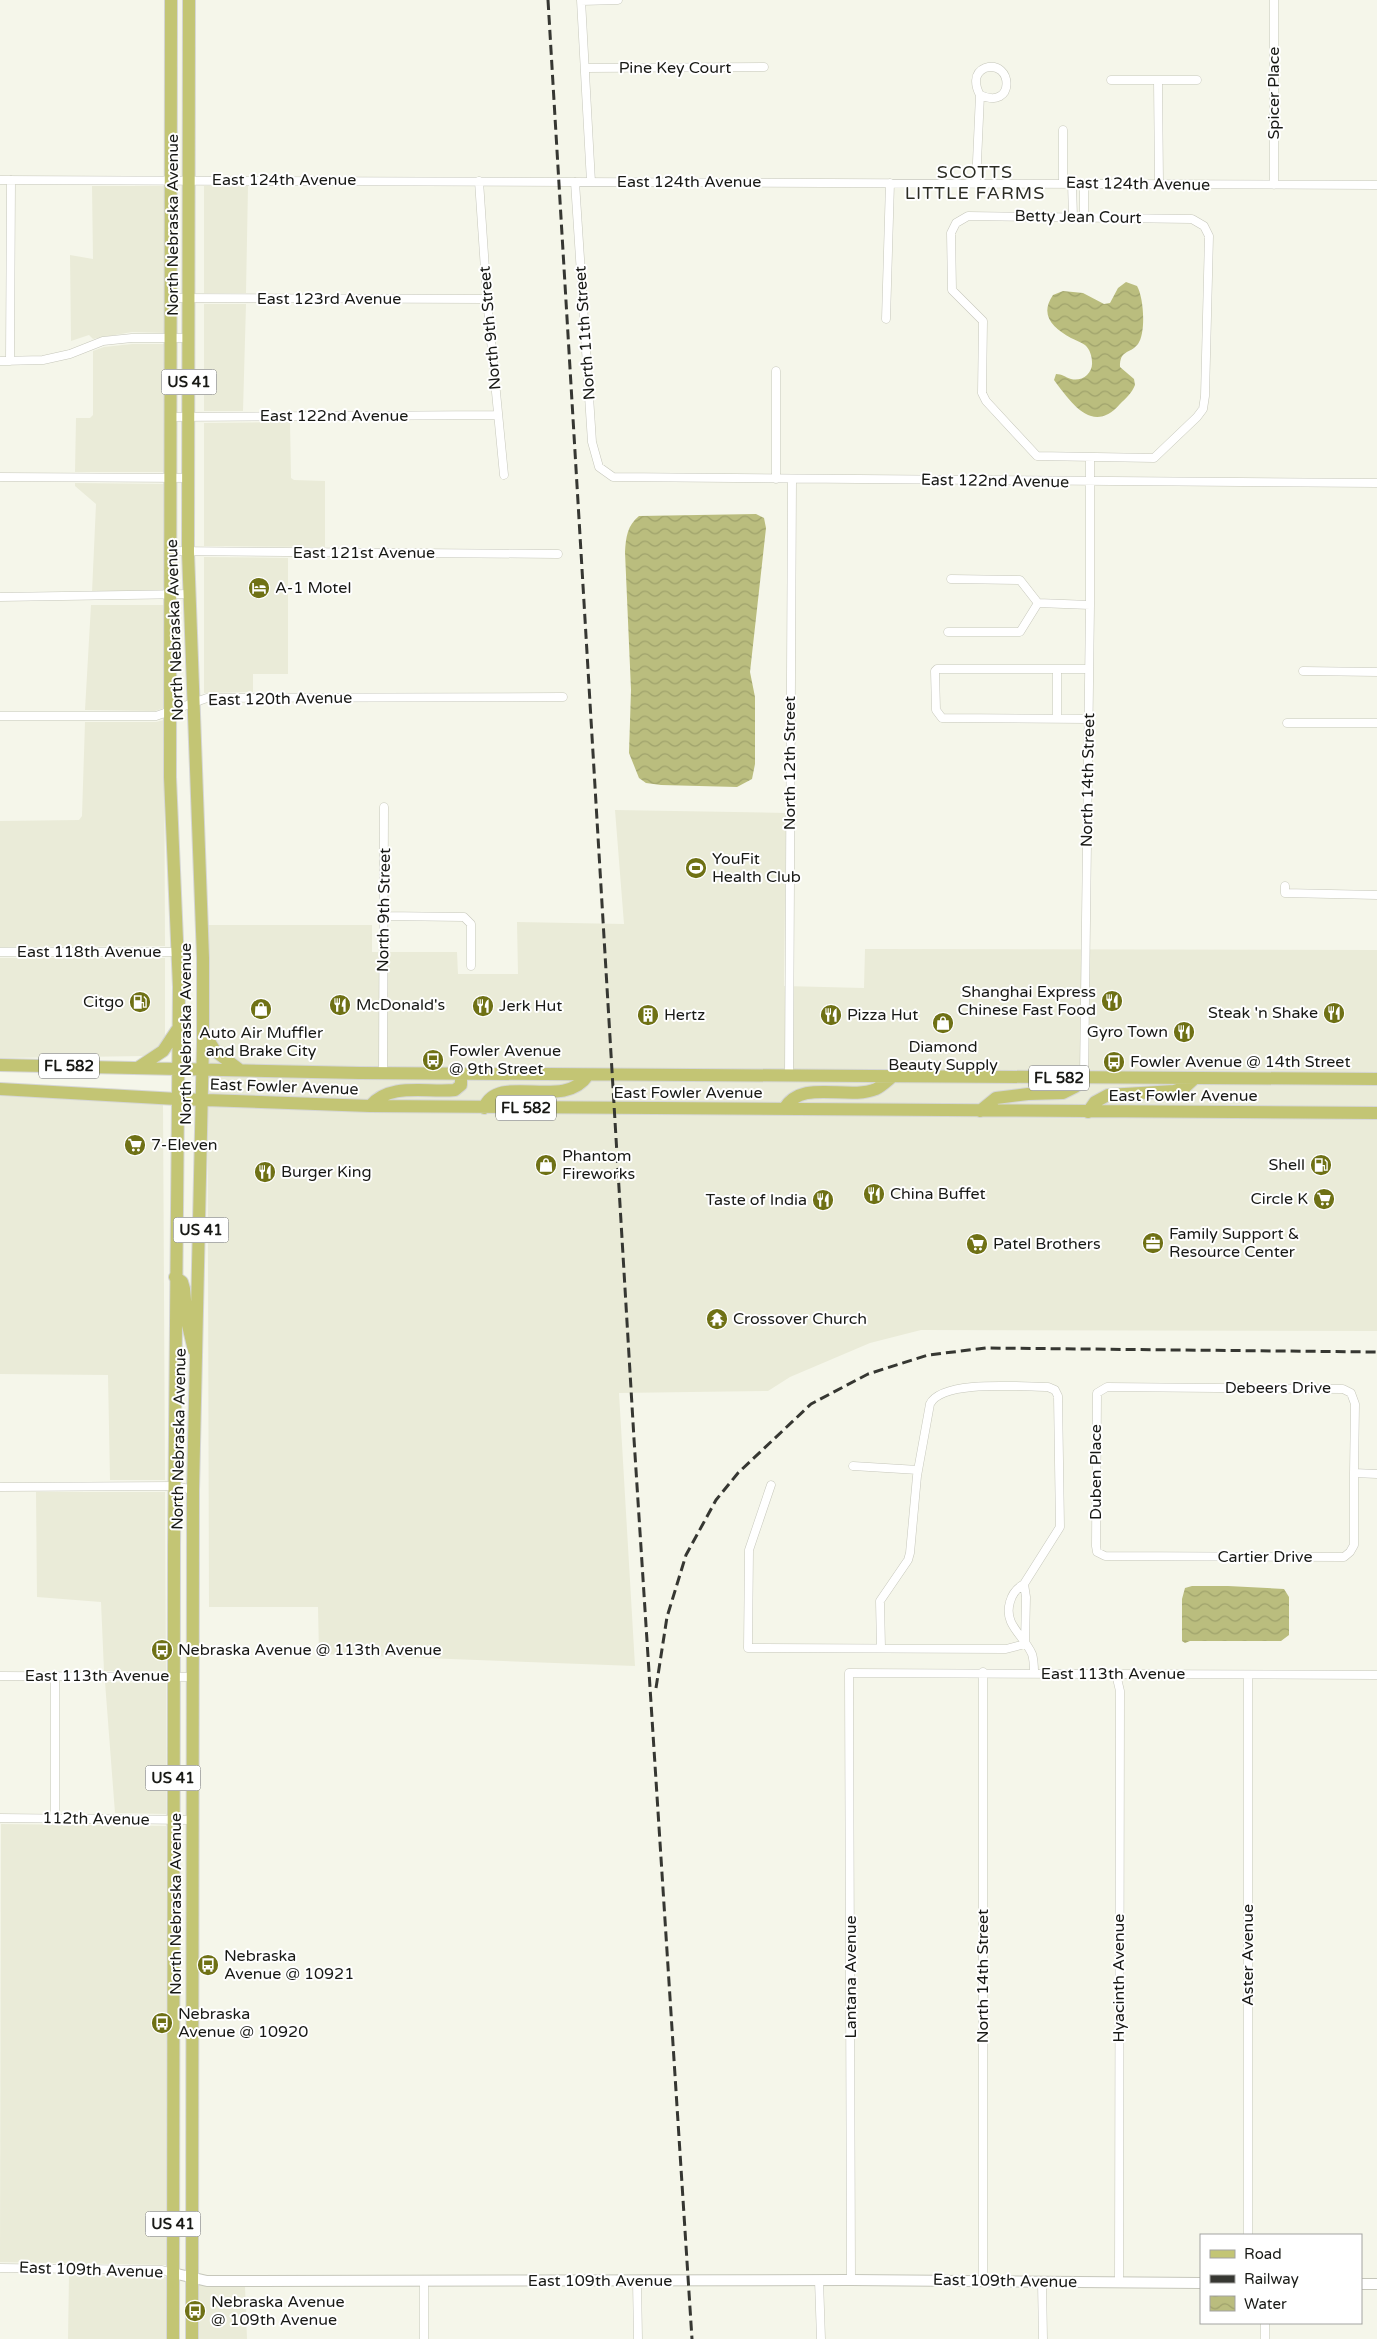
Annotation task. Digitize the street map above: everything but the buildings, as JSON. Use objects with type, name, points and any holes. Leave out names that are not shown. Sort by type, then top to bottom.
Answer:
[{"type":"main road","name":"North Nebraska Avenue","points":[[171,0],[169,713],[178,1028],[175,1277],[173,2339]]},
{"type":"main road","name":"North Nebraska Avenue","points":[[189,0],[188,552],[202,940],[203,1032],[198,1359],[193,1490],[192,2339]]},
{"type":"main road","points":[[138,1067],[164,1051],[178,1028]]},
{"type":"main road","points":[[203,1032],[215,1051],[240,1070]]},
{"type":"main road","name":"East Fowler Avenue","points":[[0,1065],[383,1074],[1377,1079]]},
{"type":"main road","points":[[370,1106],[378,1098],[390,1093],[455,1090],[461,1085],[461,1074]]},
{"type":"main road","points":[[484,1108],[489,1098],[500,1092],[550,1092],[569,1089],[578,1087],[588,1075]]},
{"type":"main road","points":[[784,1109],[788,1102],[799,1095],[876,1089],[892,1077]]},
{"type":"main road","points":[[980,1111],[996,1098],[1028,1094],[1063,1093],[1076,1087],[1084,1078]]},
{"type":"main road","points":[[1088,1112],[1095,1102],[1108,1095],[1174,1091],[1184,1088],[1195,1078]]},
{"type":"main road","name":"East Fowler Avenue","points":[[0,1089],[177,1099],[484,1108],[1377,1113]]},
{"type":"main road","points":[[175,1277],[182,1282],[184,1289],[187,1321],[198,1359]]},
{"type":"main road","points":[[174,1660],[193,1661]]},
{"type":"main road","points":[[173,2110],[193,2110]]},
{"type":"street","points":[[591,182],[581,0],[618,0]]},
{"type":"street","name":"Spicer Place","points":[[1274,0],[1274,185]]},
{"type":"street","name":"Pine Key Court","points":[[586,68],[764,67]]},
{"type":"street","points":[[976,184],[980,95],[975,86],[976,76],[983,69],[993,67],[1002,71],[1008,80],[1006,90],[1000,97],[990,99],[980,95]]},
{"type":"street","points":[[1111,80],[1197,80]]},
{"type":"street","points":[[1158,80],[1159,184]]},
{"type":"street","points":[[1063,130],[1063,183]]},
{"type":"street","name":"East 124th Avenue","points":[[0,180],[1377,185]]},
{"type":"street","points":[[10,361],[11,180]]},
{"type":"street","name":"North 9th Street","points":[[479,181],[487,299],[504,475]]},
{"type":"street","name":"North 11th Street","points":[[575,182],[592,442],[599,467],[613,478]]},
{"type":"street","points":[[886,319],[890,184]]},
{"type":"street","points":[[1072,184],[1073,217]]},
{"type":"street","points":[[1084,184],[1084,217]]},
{"type":"street","name":"Betty Jean Court","points":[[968,216],[1084,217],[1192,219],[1204,226],[1209,236],[1206,396],[1203,409],[1154,458],[1037,456],[986,401],[982,393],[984,321],[952,290],[951,233],[956,222],[968,216]]},
{"type":"street","name":"East 123rd Avenue","points":[[171,298],[487,299]]},
{"type":"street","points":[[0,361],[43,360],[70,354],[103,341],[132,338],[189,338]]},
{"type":"street","points":[[776,371],[776,479]]},
{"type":"street","name":"East 122nd Avenue","points":[[171,417],[497,416]]},
{"type":"street","points":[[1089,482],[1090,457]]},
{"type":"street","points":[[0,477],[189,478]]},
{"type":"street","name":"East 122nd Avenue","points":[[613,478],[1377,484]]},
{"type":"street","name":"North 12th Street","points":[[789,1077],[792,479]]},
{"type":"street","name":"North 14th Street","points":[[1084,1078],[1090,605],[1089,482]]},
{"type":"street","name":"East 121st Avenue","points":[[170,551],[558,554]]},
{"type":"street","points":[[951,579],[1020,580],[1038,603],[1090,605]]},
{"type":"street","points":[[0,597],[170,596],[190,594]]},
{"type":"street","points":[[948,632],[1020,632],[1038,603]]},
{"type":"street","points":[[1089,669],[936,669],[935,671],[936,710],[942,718],[1089,719]]},
{"type":"street","points":[[1057,669],[1057,718]]},
{"type":"street","points":[[1303,671],[1377,672]]},
{"type":"street","name":"East 120th Avenue","points":[[0,716],[156,716],[207,698],[563,697]]},
{"type":"street","points":[[1287,723],[1377,723]]},
{"type":"street","name":"North 9th Street","points":[[383,1074],[384,807]]},
{"type":"street","points":[[1285,886],[1285,893],[1377,895]]},
{"type":"street","points":[[383,916],[464,916],[470,924],[471,966]]},
{"type":"street","name":"East 118th Avenue","points":[[0,952],[177,952]]},
{"type":"street","points":[[880,1648],[880,1601],[910,1557],[918,1470],[930,1404],[936,1396],[945,1391],[988,1386],[1048,1387],[1055,1390],[1058,1396],[1060,1527],[1024,1584],[1013,1594],[1008,1613],[1012,1626],[1033,1657],[1034,1673]]},
{"type":"street","name":"Debeers Drive","points":[[1100,1389],[1107,1387],[1343,1389],[1351,1393],[1355,1404],[1354,1473]]},
{"type":"street","name":"Duben Place","points":[[1099,1554],[1096,1549],[1096,1396],[1100,1389]]},
{"type":"street","points":[[853,1466],[918,1470]]},
{"type":"street","points":[[1354,1473],[1377,1474]]},
{"type":"street","name":"Cartier Drive","points":[[1099,1554],[1108,1556],[1344,1557],[1354,1545],[1354,1473]]},
{"type":"street","points":[[771,1485],[749,1550],[748,1648],[1006,1649],[1025,1644]]},
{"type":"street","points":[[0,1486],[175,1486],[193,1490]]},
{"type":"street","points":[[1024,1584],[1026,1597],[1025,1644]]},
{"type":"street","name":"North 14th Street","points":[[983,1672],[983,2281]]},
{"type":"street","name":"East 113th Avenue","points":[[850,1673],[983,1672],[1377,1676]]},
{"type":"street","name":"Lantana Avenue","points":[[850,1673],[851,2280]]},
{"type":"street","name":"Hyacinth Avenue","points":[[1116,1674],[1120,1691],[1118,2283]]},
{"type":"street","name":"Aster Avenue","points":[[1248,1675],[1248,2234]]},
{"type":"street","name":"East 113th Avenue","points":[[0,1676],[193,1677]]},
{"type":"street","points":[[55,1676],[55,1818]]},
{"type":"street","name":"112th Avenue","points":[[0,1818],[192,1820]]},
{"type":"street","name":"East 109th Avenue","points":[[0,2268],[162,2270],[206,2281],[851,2280],[1200,2283]]},
{"type":"street","points":[[424,2280],[424,2339]]},
{"type":"street","points":[[637,2280],[638,2339]]},
{"type":"street","points":[[819,2280],[821,2339]]},
{"type":"street","points":[[1042,2282],[1043,2339]]},
{"type":"street","points":[[1362,2284],[1377,2284]]},
{"type":"street","points":[[1265,2324],[1265,2339]]},
{"type":"shaded area","points":[[92,186],[166,186],[166,333],[132,332],[93,339],[89,335],[71,341],[70,255],[93,259]]},
{"type":"shaded area","points":[[204,186],[248,186],[246,293],[204,293]]},
{"type":"shaded area","points":[[204,304],[246,304],[243,411],[204,411]]},
{"type":"shaded area","points":[[132,344],[166,344],[166,472],[75,472],[76,418],[90,418],[93,415],[93,351],[104,347]]},
{"type":"shaded area","points":[[290,422],[291,478],[294,480],[325,481],[325,547],[204,546],[204,423]]},
{"type":"shaded area","points":[[75,483],[166,484],[165,593],[92,593],[96,504],[75,486]]},
{"type":"shaded area","points":[[204,557],[288,558],[288,674],[253,674],[253,692],[204,693]]},
{"type":"shaded area","points":[[91,605],[165,605],[164,708],[155,711],[85,710]]},
{"type":"shaded area","points":[[164,720],[165,946],[0,947],[0,821],[79,820],[82,816],[85,722],[156,722]]},
{"type":"shaded area","points":[[615,810],[786,813],[784,986],[864,988],[865,949],[1377,950],[1377,1331],[921,1330],[870,1343],[790,1377],[768,1391],[619,1393],[635,1666],[319,1654],[318,1607],[209,1607],[207,925],[372,925],[372,952],[457,952],[458,974],[518,974],[517,922],[624,924]]},
{"type":"shaded area","points":[[0,958],[165,958],[165,1040],[160,1047],[147,1056],[0,1058]]},
{"type":"shaded area","points":[[0,1096],[163,1104],[165,1480],[110,1480],[108,1375],[0,1374]]},
{"type":"shaded area","points":[[36,1492],[165,1492],[166,1671],[104,1671],[101,1602],[37,1597]]},
{"type":"shaded area","points":[[105,1682],[166,1683],[166,1814],[115,1813]]},
{"type":"shaded area","points":[[1,1824],[166,1826],[166,2265],[0,2262]]},
{"type":"shaded area","points":[[69,2275],[166,2277],[166,2339],[68,2339]]},
{"type":"shaded area","points":[[199,2285],[245,2286],[247,2339],[199,2339]]},
{"type":"water","points":[[1126,282],[1137,286],[1143,307],[1141,339],[1135,347],[1123,355],[1120,361],[1120,367],[1134,379],[1135,385],[1129,395],[1110,413],[1101,417],[1092,416],[1084,413],[1076,406],[1054,380],[1056,374],[1075,380],[1086,376],[1092,366],[1091,355],[1085,345],[1064,334],[1054,325],[1050,320],[1047,309],[1053,295],[1063,291],[1083,293],[1104,304],[1110,303],[1118,288]]},
{"type":"water","points":[[756,514],[764,518],[766,528],[750,672],[755,697],[755,764],[752,779],[737,787],[646,783],[639,778],[629,753],[631,690],[625,552],[630,528],[639,516]]},
{"type":"water","points":[[1192,1586],[1284,1589],[1289,1597],[1289,1635],[1281,1641],[1190,1641],[1185,1643],[1182,1641],[1182,1599],[1185,1588]]},
{"type":"railway","points":[[548,0],[634,1439],[692,2339]]},
{"type":"railway","points":[[656,1688],[667,1617],[686,1555],[716,1500],[738,1473],[811,1404],[868,1374],[928,1355],[986,1348],[1377,1352]]},
{"type":"place","name":"A-1 Motel","points":[[259,588]]},
{"type":"place","name":"YouFit Health Club","points":[[696,868]]},
{"type":"place","name":"Shanghai Express Chinese Fast Food","points":[[1112,1001]]},
{"type":"place","name":"Citgo","points":[[140,1002]]},
{"type":"place","name":"McDonald's","points":[[340,1005]]},
{"type":"place","name":"Jerk Hut","points":[[483,1006]]},
{"type":"place","name":"Auto Air Muffler and Brake City","points":[[261,1009]]},
{"type":"place","name":"Steak 'n Shake","points":[[1334,1013]]},
{"type":"place","name":"Hertz","points":[[648,1015]]},
{"type":"place","name":"Pizza Hut","points":[[831,1015]]},
{"type":"place","name":"Diamond Beauty Supply","points":[[943,1023]]},
{"type":"place","name":"Gyro Town","points":[[1184,1032]]},
{"type":"place","name":"Fowler Avenue @ 9th Street","points":[[433,1060]]},
{"type":"place","name":"Fowler Avenue @ 14th Street","points":[[1114,1062]]},
{"type":"place","name":"7-Eleven","points":[[135,1145]]},
{"type":"place","name":"Phantom Fireworks","points":[[546,1165]]},
{"type":"place","name":"Shell","points":[[1321,1165]]},
{"type":"place","name":"Burger King","points":[[265,1172]]},
{"type":"place","name":"China Buffet","points":[[874,1194]]},
{"type":"place","name":"Circle K","points":[[1324,1199]]},
{"type":"place","name":"Taste of India","points":[[823,1200]]},
{"type":"place","name":"Family Support & Resource Center","points":[[1153,1243]]},
{"type":"place","name":"Patel Brothers","points":[[977,1244]]},
{"type":"place","name":"Crossover Church","points":[[717,1319]]},
{"type":"place","name":"Nebraska Avenue @ 113th Avenue","points":[[162,1650]]},
{"type":"place","name":"Nebraska Avenue @ 10921","points":[[208,1965]]},
{"type":"place","name":"Nebraska Avenue @ 10920","points":[[162,2023]]},
{"type":"place","name":"Nebraska Avenue @ 109th Avenue","points":[[195,2311]]},
{"type":"district","name":"SCOTTS LITTLE FARMS","points":[[975,182]]}]
